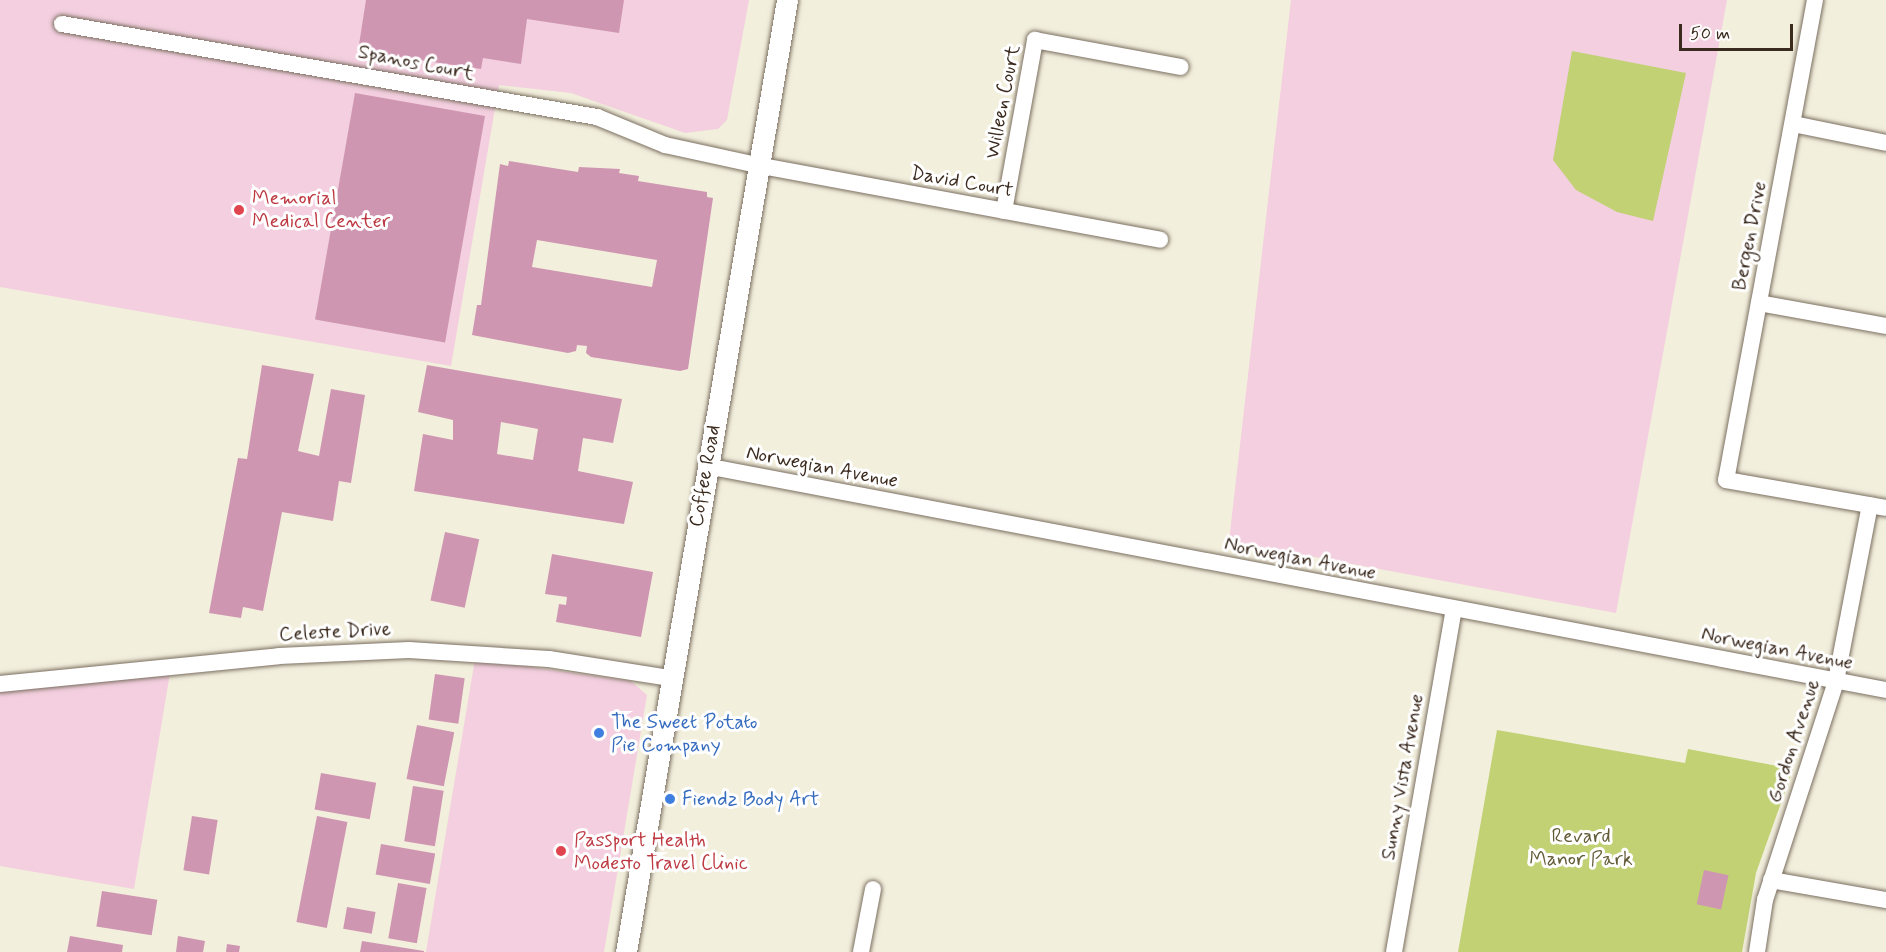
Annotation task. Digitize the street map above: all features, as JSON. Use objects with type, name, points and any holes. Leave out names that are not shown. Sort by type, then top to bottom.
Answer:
[{"type":"main road","name":"Coffee Road","points":[[626,952],[706,466],[787,0]]},
{"type":"street","name":"Bergen Drive","points":[[1815,0],[1726,480],[1878,506]]},
{"type":"street","name":"Spanos Court","points":[[62,24],[597,117],[665,145],[757,165]]},
{"type":"street","name":"Willeen Court","points":[[1004,211],[1035,40],[1182,67]]},
{"type":"street","points":[[1793,124],[1886,143]]},
{"type":"street","name":"David Court","points":[[757,165],[1160,240]]},
{"type":"street","points":[[1759,303],[1886,326]]},
{"type":"street","name":"Norwegian Avenue","points":[[706,466],[1886,690]]},
{"type":"street","name":"Gordon Avenue","points":[[1756,952],[1771,880],[1836,681],[1878,506]]},
{"type":"street","name":"Sunny Vista Avenue","points":[[1394,952],[1454,609]]},
{"type":"street","name":"Celeste Drive","points":[[0,684],[279,656],[409,650],[549,659],[671,678]]},
{"type":"street","points":[[1771,880],[1886,900]]},
{"type":"street","points":[[861,952],[873,889]]},
{"type":"shaded area","name":"Memorial Medical Center","points":[[0,0],[749,0],[727,120],[718,129],[685,133],[571,93],[499,85],[451,366],[0,287]]},
{"type":"shaded area","points":[[1291,0],[1727,0],[1616,613],[1229,541]]},
{"type":"shaded area","points":[[475,659],[631,681],[647,695],[604,952],[426,952]]},
{"type":"shaded area","points":[[170,673],[134,889],[0,866],[0,690]]},
{"type":"green space","points":[[1572,51],[1686,73],[1653,221],[1617,212],[1576,190],[1553,160]]},
{"type":"green space","name":"Revard Manor Park","points":[[1497,730],[1685,763],[1688,749],[1793,769],[1756,873],[1742,952],[1458,952]]},
{"type":"building","points":[[366,0],[624,0],[619,33],[527,19],[521,64],[483,58],[481,69],[358,51]]},
{"type":"building","points":[[355,93],[485,116],[445,342],[315,320]]},
{"type":"building","points":[[509,161],[578,172],[579,167],[620,169],[619,173],[639,176],[638,181],[707,192],[707,197],[713,198],[688,369],[680,371],[591,357],[586,353],[587,346],[577,345],[576,351],[568,353],[472,335],[477,305],[481,305],[500,164],[508,166]],"holes":[[[537,240],[657,260],[652,287],[532,267]]]},
{"type":"building","points":[[262,365],[314,374],[298,451],[319,456],[331,389],[365,395],[351,483],[339,481],[333,521],[282,512],[263,611],[243,607],[241,618],[209,613],[238,458],[247,459]]},
{"type":"building","points":[[427,365],[622,399],[613,443],[583,438],[578,471],[633,482],[624,524],[414,491],[423,434],[453,440],[453,420],[418,412]],"holes":[[[501,422],[538,429],[533,460],[497,454]]]},
{"type":"building","points":[[445,532],[479,539],[465,608],[430,600]]},
{"type":"building","points":[[552,554],[653,572],[641,637],[556,622],[559,604],[566,605],[567,597],[545,594]]},
{"type":"building","points":[[435,674],[465,678],[458,724],[429,720]]},
{"type":"building","points":[[417,725],[454,732],[444,786],[407,779]]},
{"type":"building","points":[[321,773],[376,783],[370,819],[315,809]]},
{"type":"building","points":[[413,786],[444,791],[435,846],[404,841]]},
{"type":"building","points":[[192,816],[218,820],[209,874],[183,870]]},
{"type":"building","points":[[317,816],[347,822],[327,928],[296,922]]},
{"type":"building","points":[[381,844],[435,854],[430,884],[376,875]]},
{"type":"building","points":[[1704,870],[1728,875],[1721,909],[1697,904]]},
{"type":"building","points":[[398,883],[427,888],[417,943],[388,938]]},
{"type":"building","points":[[102,891],[157,900],[152,935],[96,927]]},
{"type":"building","points":[[347,907],[376,912],[372,934],[343,929]]},
{"type":"building","points":[[70,936],[123,945],[122,952],[67,952]]},
{"type":"building","points":[[178,936],[205,941],[203,952],[176,952]]},
{"type":"building","points":[[362,941],[424,951],[424,952],[360,952]]},
{"type":"building","points":[[227,944],[240,946],[239,952],[226,952]]},
{"type":"place","name":"Memorial Medical Center","points":[[239,210]]},
{"type":"place","name":"The Sweet Potato Pie Company","points":[[599,733]]},
{"type":"place","name":"Fiendz Body Art","points":[[670,799]]},
{"type":"place","name":"Passport Health Modesto Travel Clinic","points":[[561,851]]}]
